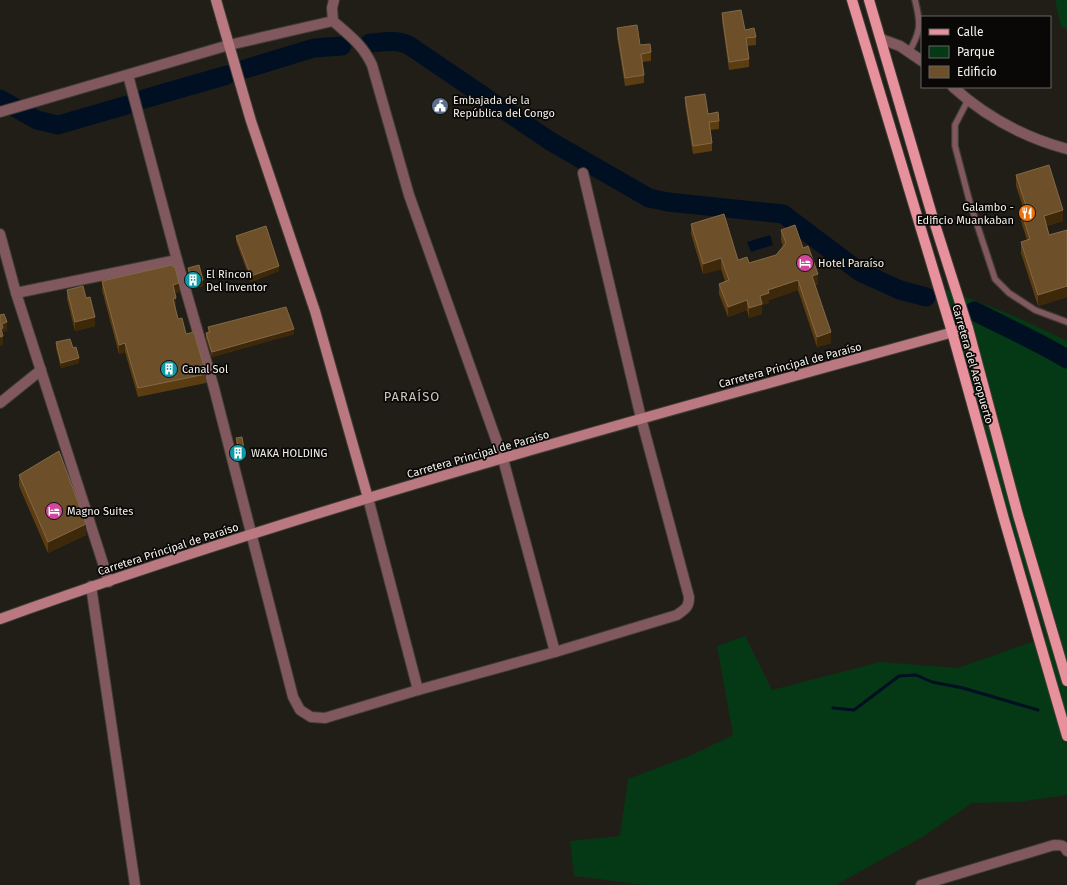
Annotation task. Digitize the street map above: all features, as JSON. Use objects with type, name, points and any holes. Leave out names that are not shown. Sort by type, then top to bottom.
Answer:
[{"type":"main road","name":"Carretera del Aeropuerto","points":[[852,0],[952,332],[1067,736]]},
{"type":"main road","name":"Carretera del Aeropuerto","points":[[870,0],[930,207],[968,328],[1016,508],[1067,681]]},
{"type":"street","points":[[216,0],[228,45],[252,121],[315,311],[368,498],[418,690]]},
{"type":"street","points":[[334,0],[332,8],[333,21],[354,39],[366,53],[372,65],[409,195],[503,459],[555,652]]},
{"type":"street","points":[[3,111],[228,45],[333,21]]},
{"type":"street","points":[[881,39],[900,46],[921,60]]},
{"type":"street","points":[[128,75],[177,260],[214,388],[292,697],[300,710],[311,717],[325,718],[418,690],[555,652],[676,615],[685,610],[689,604],[689,597],[641,418],[583,173]]},
{"type":"street","points":[[954,88],[1000,123],[1033,139],[1067,149]]},
{"type":"street","points":[[0,234],[16,293],[109,582]]},
{"type":"street","points":[[16,293],[177,260]]},
{"type":"street","name":"Carretera Principal de Paraíso","points":[[0,619],[91,586],[109,582],[251,534],[368,498],[641,418],[968,328]]},
{"type":"street","points":[[0,403],[41,370]]},
{"type":"street","points":[[91,586],[135,885]]},
{"type":"street","points":[[921,885],[1054,845],[1060,845],[1067,851]]},
{"type":"lane","points":[[909,52],[918,36],[919,15],[915,0]]},
{"type":"lane","points":[[968,100],[955,125],[955,146],[970,203],[995,279],[1009,293],[1035,310],[1067,322]]},
{"type":"green space","points":[[1055,0],[1067,0],[1067,29],[1061,27]]},
{"type":"green space","points":[[940,287],[1019,318],[1067,341],[1067,795],[1018,802],[972,803],[924,836],[836,885],[646,885],[574,876],[570,841],[620,836],[628,779],[692,755],[733,735],[717,646],[745,636],[772,690],[880,662],[958,668],[1046,637]]},
{"type":"water","points":[[770,235],[773,245],[751,252],[747,242]]},
{"type":"building","points":[[741,10],[745,30],[754,28],[756,37],[746,38],[749,59],[729,62],[722,13]]},
{"type":"building","points":[[637,25],[640,45],[650,44],[651,52],[641,54],[644,75],[625,78],[617,28]]},
{"type":"building","points":[[705,94],[708,114],[718,112],[719,121],[709,122],[712,143],[693,146],[685,97]]},
{"type":"building","points":[[1049,165],[1063,210],[1044,216],[1049,235],[1067,230],[1067,286],[1038,295],[1021,242],[1030,239],[1021,211],[1027,209],[1016,175]]},
{"type":"building","points":[[724,214],[738,260],[747,257],[749,263],[776,255],[786,243],[781,230],[795,225],[803,248],[808,246],[818,274],[812,276],[831,332],[817,337],[798,280],[768,290],[769,293],[760,296],[762,304],[749,308],[747,300],[728,307],[719,284],[729,280],[721,258],[703,264],[691,224]]},
{"type":"building","points":[[266,226],[279,266],[251,276],[236,236]]},
{"type":"building","points":[[172,265],[175,267],[179,283],[173,285],[176,298],[173,299],[178,319],[182,318],[186,334],[194,332],[206,374],[138,388],[125,343],[119,345],[102,281]]},
{"type":"building","points":[[199,265],[203,280],[192,283],[188,268]]},
{"type":"building","points":[[83,286],[86,298],[90,297],[95,317],[75,322],[67,290]]},
{"type":"building","points":[[286,307],[294,329],[212,352],[206,333],[210,332],[208,327]]},
{"type":"building","points":[[4,314],[7,322],[2,324],[3,328],[1,329],[3,336],[0,337],[0,315]]},
{"type":"building","points":[[70,339],[73,348],[76,347],[79,358],[61,363],[56,342]]},
{"type":"building","points":[[242,437],[244,449],[239,449],[236,438]]},
{"type":"building","name":"Magno Suites","points":[[59,451],[86,524],[48,542],[19,475]]},
{"type":"waterway","points":[[370,43],[400,42],[410,46],[550,141],[649,198],[668,202],[783,214],[860,272],[900,290],[926,297]]},
{"type":"waterway","points":[[245,69],[314,48],[342,46]]},
{"type":"waterway","points":[[144,99],[227,75]]},
{"type":"waterway","points":[[0,99],[37,120],[58,125],[127,105]]},
{"type":"waterway","points":[[974,311],[1033,340],[1067,359]]},
{"type":"waterway","points":[[833,708],[854,710],[899,676],[916,675],[932,682],[963,688],[1038,710]]},
{"type":"place","name":"Embajada de la República del Congo","points":[[440,106]]},
{"type":"place","name":"Galambo - Edificio Muankaban","points":[[1027,213]]},
{"type":"place","name":"Hotel Paraíso","points":[[805,263]]},
{"type":"place","name":"El Rincon Del Inventor","points":[[193,280]]},
{"type":"place","name":"Canal Sol","points":[[169,369]]},
{"type":"place","name":"WAKA HOLDING","points":[[238,453]]},
{"type":"place","name":"Magno Suites","points":[[54,511]]},
{"type":"district","name":"PARAÍSO","points":[[412,396]]}]
